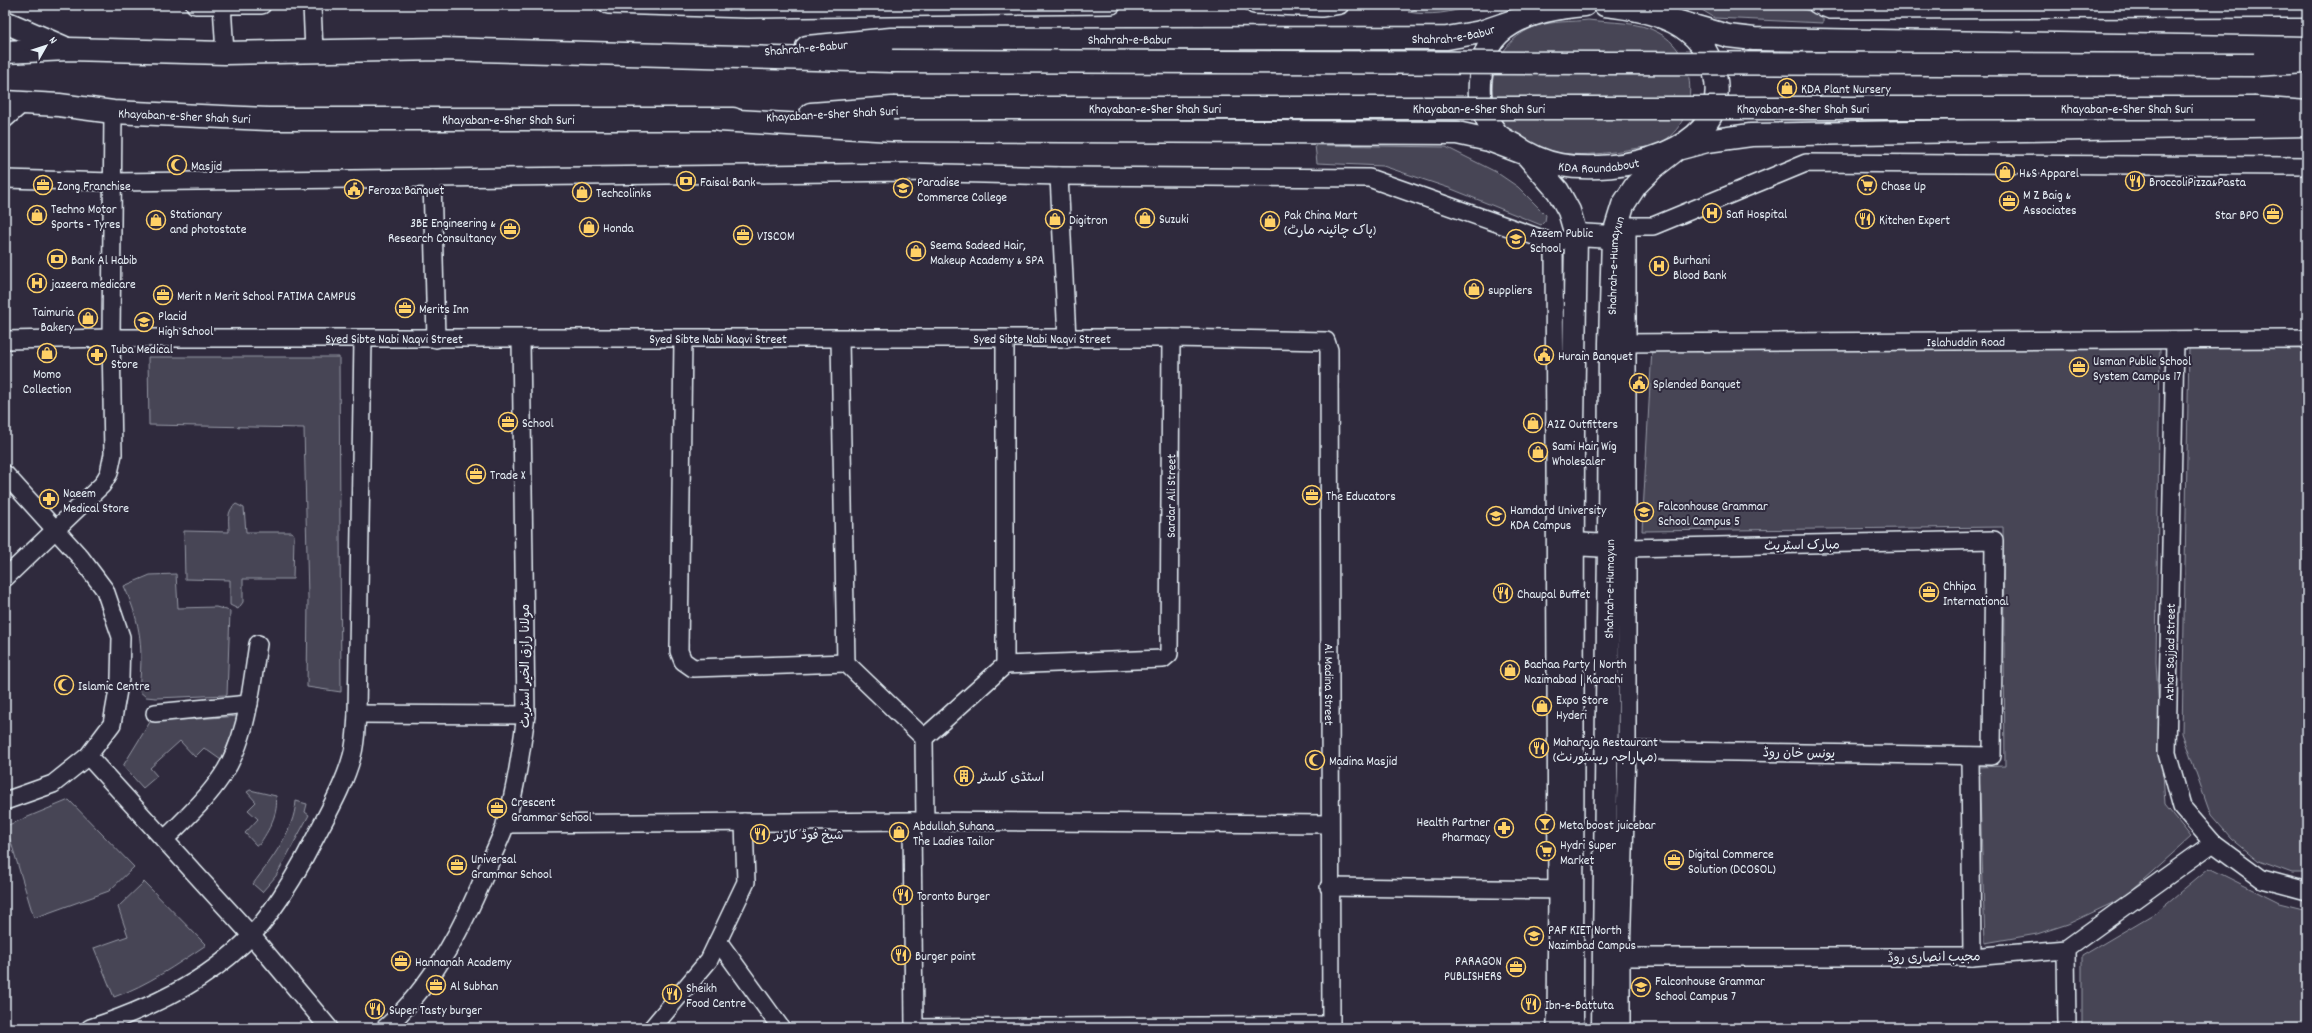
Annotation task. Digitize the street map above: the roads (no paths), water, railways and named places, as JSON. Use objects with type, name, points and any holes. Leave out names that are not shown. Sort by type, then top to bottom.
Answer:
[{"type":"main road","name":"KDA Roundabout","points":[[1585,5],[1528,11],[1498,35],[1485,54],[1478,81],[1482,110],[1496,134],[1526,154],[1559,165],[1601,168],[1641,162],[1677,149],[1698,133],[1712,114],[1718,88],[1711,59],[1695,36],[1662,12],[1605,5]]},
{"type":"main road","name":"Shahrah-e-Babur","points":[[717,55],[891,39],[1447,38],[1481,32],[1528,11]]},
{"type":"main road","points":[[1662,12],[1728,36],[1754,39],[2307,48]]},
{"type":"main road","points":[[5,22],[68,49]]},
{"type":"main road","points":[[5,36],[68,49]]},
{"type":"main road","points":[[5,52],[68,49],[225,54],[442,49],[717,55],[892,61],[2254,65],[2307,62]]},
{"type":"main road","name":"Khayaban-e-Sher Shah Suri","points":[[14,103],[59,105],[113,112],[268,119],[719,120],[893,108],[2255,108],[2307,112]]},
{"type":"main road","points":[[719,120],[893,130],[1457,133],[1489,140],[1526,154],[1558,191],[1569,211],[1576,235],[1573,544],[1565,890],[1572,1028]]},
{"type":"main road","points":[[1677,149],[1707,141],[1751,135],[2307,125]]},
{"type":"main road","name":"Shahrah-e-Humayun","points":[[1603,1028],[1613,957],[1618,547],[1619,229],[1624,205],[1636,185],[1654,167],[1677,149]]},
{"type":"main road","points":[[1576,235],[1619,229]]},
{"type":"main road","points":[[1573,544],[1618,547]]},
{"type":"street","points":[[195,5],[262,5]]},
{"type":"street","points":[[222,5],[225,54]]},
{"type":"street","points":[[312,5],[314,51]]},
{"type":"street","points":[[608,5],[747,9],[868,6],[1112,5]]},
{"type":"street","points":[[1254,5],[1321,8],[1340,5]]},
{"type":"street","points":[[1817,5],[1830,10],[2218,7],[2307,9]]},
{"type":"street","points":[[5,119],[14,103]]},
{"type":"street","points":[[5,578],[102,485],[109,473],[113,454],[111,338],[113,112]]},
{"type":"street","points":[[1619,229],[1654,226],[1806,163],[2307,166]]},
{"type":"street","points":[[5,179],[113,182],[906,172],[1059,176],[1369,178],[1554,243],[1576,235]]},
{"type":"street","points":[[1059,176],[1067,339]]},
{"type":"street","points":[[432,178],[436,339]]},
{"type":"street","points":[[1554,243],[1565,890],[1556,1028]]},
{"type":"street","name":"Syed Sibte Nabi Naqvi Street","points":[[5,340],[111,338],[1171,338],[1326,341]]},
{"type":"street","name":"Sardar Ali Street","points":[[1005,665],[1163,659],[1169,654],[1171,338]]},
{"type":"street","points":[[90,1028],[125,1016],[174,992],[217,966],[251,935],[267,917],[298,870],[327,815],[353,755],[357,714],[363,339]]},
{"type":"street","name":"مولانا رازق الخیر اسٹریٹ","points":[[385,1028],[422,990],[453,941],[479,890],[505,824],[520,760],[526,715],[521,339]]},
{"type":"street","points":[[683,339],[679,651],[683,661],[693,668],[846,664],[924,738]]},
{"type":"street","points":[[840,339],[846,664]]},
{"type":"street","points":[[1005,339],[1005,665],[924,738],[918,821],[914,1028],[1331,1027]]},
{"type":"street","name":"Islahuddin Road","points":[[1618,343],[2307,339]]},
{"type":"street","name":"Azhar Sajjad Street","points":[[2175,340],[2167,753],[2182,807],[2213,843],[2262,879],[2307,891]]},
{"type":"street","name":"Al Madina Street","points":[[1326,341],[1329,350],[1329,887],[1331,1027]]},
{"type":"street","points":[[5,474],[81,558],[105,590],[121,637],[120,679],[112,724],[88,756],[52,784],[5,801]]},
{"type":"street","name":"مبارک اسٹریٹ","points":[[1618,547],[1994,540],[1992,756]]},
{"type":"street","points":[[165,839],[207,796],[223,775],[237,747],[249,704],[258,644]]},
{"type":"street","points":[[155,713],[249,704]]},
{"type":"street","points":[[357,714],[526,715]]},
{"type":"street","name":"یونس خان روڈ","points":[[1616,749],[1992,756]]},
{"type":"street","points":[[88,756],[251,935],[330,1028]]},
{"type":"street","points":[[1970,756],[1972,957]]},
{"type":"street","points":[[505,824],[918,821],[1329,824]]},
{"type":"street","points":[[652,1028],[709,960],[746,882],[744,822]]},
{"type":"street","points":[[2067,1028],[2066,949],[2213,843]]},
{"type":"street","points":[[1329,887],[1565,890]]},
{"type":"street","points":[[718,941],[781,1028]]},
{"type":"street","name":"مجیب انصاری روڈ","points":[[1613,957],[1972,957],[2066,949]]},
{"type":"street","points":[[1613,957],[1621,1028]]},
{"type":"place","name":"KDA Plant Nursery","points":[[1787,88]]},
{"type":"place","name":"Masjid","points":[[177,165]]},
{"type":"place","name":"H&S Apparel","points":[[2005,172]]},
{"type":"place","name":"Faisal Bank","points":[[686,181]]},
{"type":"place","name":"BroccoliPizza&Pasta","points":[[2135,181]]},
{"type":"place","name":"Zong Franchise","points":[[43,185]]},
{"type":"place","name":"Chase Up","points":[[1867,185]]},
{"type":"place","name":"Paradise Commerce College","points":[[903,188]]},
{"type":"place","name":"Feroza Banquet","points":[[354,189]]},
{"type":"place","name":"Techcolinks","points":[[582,192]]},
{"type":"place","name":"M Z Baig & Associates","points":[[2009,201]]},
{"type":"place","name":"Safi Hospital","points":[[1712,213]]},
{"type":"place","name":"Star BPO","points":[[2273,214]]},
{"type":"place","name":"Techno Motor Sports - Tyres","points":[[37,215]]},
{"type":"place","name":"Suzuki","points":[[1145,218]]},
{"type":"place","name":"Digitron","points":[[1055,219]]},
{"type":"place","name":"Kitchen Expert","points":[[1865,219]]},
{"type":"place","name":"Stationary and photostate","points":[[156,220]]},
{"type":"place","name":"Pak China Mart (پاک چائینہ مارٹ)","points":[[1270,221]]},
{"type":"place","name":"Honda","points":[[589,227]]},
{"type":"place","name":"3BE Engineering & Research Consultancy","points":[[510,229]]},
{"type":"place","name":"VISCOM","points":[[743,235]]},
{"type":"place","name":"Azeem Public School","points":[[1516,239]]},
{"type":"place","name":"Seema Sadeed Hair, Makeup Academy & SPA","points":[[916,251]]},
{"type":"place","name":"Bank Al Habib","points":[[57,259]]},
{"type":"place","name":"Burhani Blood Bank","points":[[1659,266]]},
{"type":"place","name":"jazeera medicare","points":[[37,283]]},
{"type":"place","name":"suppliers","points":[[1474,289]]},
{"type":"place","name":"Merit n Merit School FATIMA CAMPUS","points":[[163,295]]},
{"type":"place","name":"Merits Inn","points":[[405,308]]},
{"type":"place","name":"Taimuria Bakery","points":[[88,318]]},
{"type":"place","name":"Placid High School","points":[[144,322]]},
{"type":"place","name":"Momo Collection","points":[[47,353]]},
{"type":"place","name":"Tuba Medical Store","points":[[97,355]]},
{"type":"place","name":"Hurain Banquet","points":[[1544,355]]},
{"type":"place","name":"Usman Public School System Campus 17","points":[[2079,367]]},
{"type":"place","name":"Splended Banquet","points":[[1639,383]]},
{"type":"place","name":"School","points":[[508,422]]},
{"type":"place","name":"A2Z Outfitters","points":[[1533,423]]},
{"type":"place","name":"Sami Hair Wig Wholesaler","points":[[1538,452]]},
{"type":"place","name":"Trade X","points":[[476,474]]},
{"type":"place","name":"The Educators","points":[[1312,495]]},
{"type":"place","name":"Naeem Medical Store","points":[[49,499]]},
{"type":"place","name":"Falconhouse Grammar School Campus 5","points":[[1644,512]]},
{"type":"place","name":"Hamdard University KDA Campus","points":[[1496,516]]},
{"type":"place","name":"Chhipa International","points":[[1929,592]]},
{"type":"place","name":"Chaupal Buffet","points":[[1503,593]]},
{"type":"place","name":"Bachaa Party | North Nazimabad | Karachi","points":[[1510,670]]},
{"type":"place","name":"Islamic Centre","points":[[64,685]]},
{"type":"place","name":"Expo Store Hyderi","points":[[1542,706]]},
{"type":"place","name":"Maharaja Restaurant (مہاراجہ ریسٹورنٹ)","points":[[1539,748]]},
{"type":"place","name":"Madina Masjid","points":[[1315,760]]},
{"type":"place","name":"اسٹڈی کلسٹر","points":[[964,776]]},
{"type":"place","name":"Crescent Grammar School","points":[[497,808]]},
{"type":"place","name":"Meta boost juicebar","points":[[1545,824]]},
{"type":"place","name":"Health Partner Pharmacy","points":[[1504,828]]},
{"type":"place","name":"Abdullah Suhana The Ladies Tailor","points":[[899,832]]},
{"type":"place","name":"شیخ فوڈ کارنر","points":[[760,834]]},
{"type":"place","name":"Hydri Super Market","points":[[1546,851]]},
{"type":"place","name":"Digital Commerce Solution (DCOSOL)","points":[[1674,860]]},
{"type":"place","name":"Universal Grammar School","points":[[457,865]]},
{"type":"place","name":"Toronto Burger","points":[[903,895]]},
{"type":"place","name":"PAF KIET North Nazimbad Campus","points":[[1534,936]]},
{"type":"place","name":"Burger point","points":[[901,955]]},
{"type":"place","name":"Hannanah Academy","points":[[401,961]]},
{"type":"place","name":"PARAGON PUBLISHERS","points":[[1516,967]]},
{"type":"place","name":"Al Subhan","points":[[436,985]]},
{"type":"place","name":"Falconhouse Grammar School Campus 7","points":[[1641,987]]},
{"type":"place","name":"Sheikh Food Centre","points":[[672,994]]},
{"type":"place","name":"Ibn-e-Battuta","points":[[1531,1004]]},
{"type":"place","name":"Super Tasty burger","points":[[375,1009]]}]
